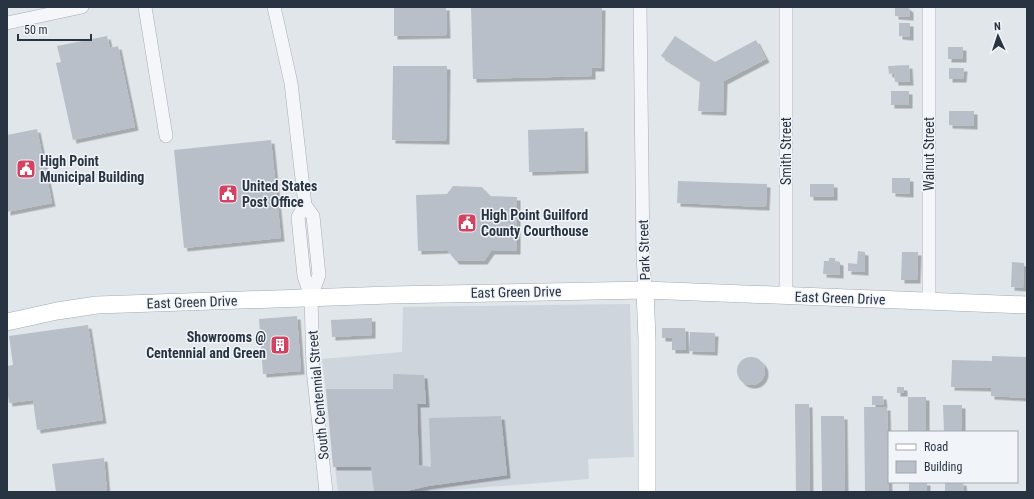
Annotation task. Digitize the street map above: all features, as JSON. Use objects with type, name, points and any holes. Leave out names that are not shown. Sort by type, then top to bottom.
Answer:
[{"type":"main road","name":"East Green Drive","points":[[7,322],[56,311],[89,306],[311,297],[461,293],[645,290],[1027,305]]},
{"type":"main road","name":"Park Street","points":[[645,290],[647,340],[647,492]]},
{"type":"street","points":[[7,23],[82,7]]},
{"type":"street","points":[[145,7],[166,136]]},
{"type":"street","name":"South Centennial Street","points":[[274,7],[291,83],[305,205],[298,217],[304,276],[311,297],[313,369],[326,492]]},
{"type":"street","name":"Park Street","points":[[640,7],[645,290]]},
{"type":"street","name":"Smith Street","points":[[786,7],[786,296]]},
{"type":"street","name":"Walnut Street","points":[[929,7],[929,301]]},
{"type":"shaded area","points":[[630,304],[634,457],[588,459],[589,479],[427,492],[338,492],[322,359],[402,352],[403,307]]},
{"type":"building","points":[[394,7],[446,7],[447,35],[394,36]]},
{"type":"building","points":[[471,7],[602,7],[601,68],[592,68],[592,76],[473,79]]},
{"type":"building","points":[[895,7],[908,7],[910,9],[910,17],[895,16]]},
{"type":"building","points":[[899,23],[910,23],[910,37],[899,36]]},
{"type":"building","points":[[107,36],[110,48],[118,46],[135,127],[73,140],[56,63],[61,62],[57,46]]},
{"type":"building","points":[[675,36],[715,62],[756,40],[766,59],[724,81],[723,112],[698,111],[700,81],[661,56]]},
{"type":"building","points":[[948,47],[963,47],[963,59],[948,59]]},
{"type":"building","points":[[909,65],[910,82],[895,82],[894,73],[889,74],[888,66]]},
{"type":"building","points":[[393,66],[447,66],[446,141],[392,140]]},
{"type":"building","points":[[949,68],[964,68],[963,79],[949,79]]},
{"type":"building","points":[[891,91],[909,91],[909,105],[891,105]]},
{"type":"building","points":[[949,111],[974,111],[974,126],[949,125]]},
{"type":"building","points":[[584,128],[585,170],[529,172],[528,130]]},
{"type":"building","name":"High Point Municipal Building","points":[[37,129],[52,203],[7,212],[7,135]]},
{"type":"building","name":"United States Post Office","points":[[271,140],[281,238],[184,248],[174,150]]},
{"type":"building","points":[[892,178],[910,178],[910,194],[892,193]]},
{"type":"building","points":[[678,181],[767,184],[766,207],[677,203]]},
{"type":"building","points":[[810,184],[834,184],[834,197],[810,197]]},
{"type":"building","name":"High Point Guilford County Courthouse","points":[[453,186],[482,187],[490,196],[517,197],[517,251],[491,251],[484,261],[456,261],[447,250],[418,251],[416,195],[447,194]]},
{"type":"building","points":[[858,251],[865,252],[865,272],[848,271],[848,263],[857,264]]},
{"type":"building","points":[[902,252],[918,252],[917,280],[901,280]]},
{"type":"building","points":[[829,258],[835,258],[835,261],[840,262],[840,275],[823,274],[824,261],[829,261]]},
{"type":"building","points":[[1012,262],[1024,263],[1023,288],[1011,287]]},
{"type":"building","name":"Showrooms @ Centennial and Green","points":[[297,316],[301,371],[263,374],[259,319]]},
{"type":"building","points":[[372,318],[372,335],[332,337],[331,320]]},
{"type":"building","points":[[88,325],[103,420],[37,430],[33,400],[9,403],[7,366],[13,365],[9,336]]},
{"type":"building","points":[[662,328],[685,328],[686,350],[672,350],[672,338],[662,338]]},
{"type":"building","points":[[690,332],[715,333],[714,352],[689,351]]},
{"type":"building","points":[[992,356],[1027,357],[1027,398],[991,396],[991,388],[951,387],[952,360],[992,361]]},
{"type":"building","points":[[751,357],[761,361],[765,371],[761,381],[751,385],[741,381],[737,371],[741,361]]},
{"type":"building","points":[[393,374],[424,375],[426,404],[417,404],[419,465],[431,467],[429,418],[501,416],[507,475],[428,486],[402,492],[374,492],[371,467],[333,467],[326,389],[393,389]]},
{"type":"building","points":[[897,387],[904,387],[904,393],[897,393]]},
{"type":"building","points":[[872,396],[883,396],[884,405],[872,405]]},
{"type":"building","points":[[908,397],[926,397],[926,431],[908,431]]},
{"type":"building","points":[[795,404],[809,404],[810,492],[796,492]]},
{"type":"building","points":[[943,405],[962,405],[962,431],[944,431]]},
{"type":"building","points":[[864,407],[887,407],[889,492],[865,492]]},
{"type":"building","points":[[821,416],[844,416],[845,492],[822,492]]},
{"type":"building","points":[[104,458],[107,492],[56,492],[52,464]]},
{"type":"building","points":[[909,483],[927,483],[927,492],[909,492]]},
{"type":"building","points":[[945,483],[963,483],[964,492],[945,492]]},
{"type":"place","name":"High Point Municipal Building","points":[[26,169]]},
{"type":"place","name":"United States Post Office","points":[[228,194]]},
{"type":"place","name":"High Point Guilford County Courthouse","points":[[467,223]]},
{"type":"place","name":"Showrooms @ Centennial and Green","points":[[280,345]]}]
